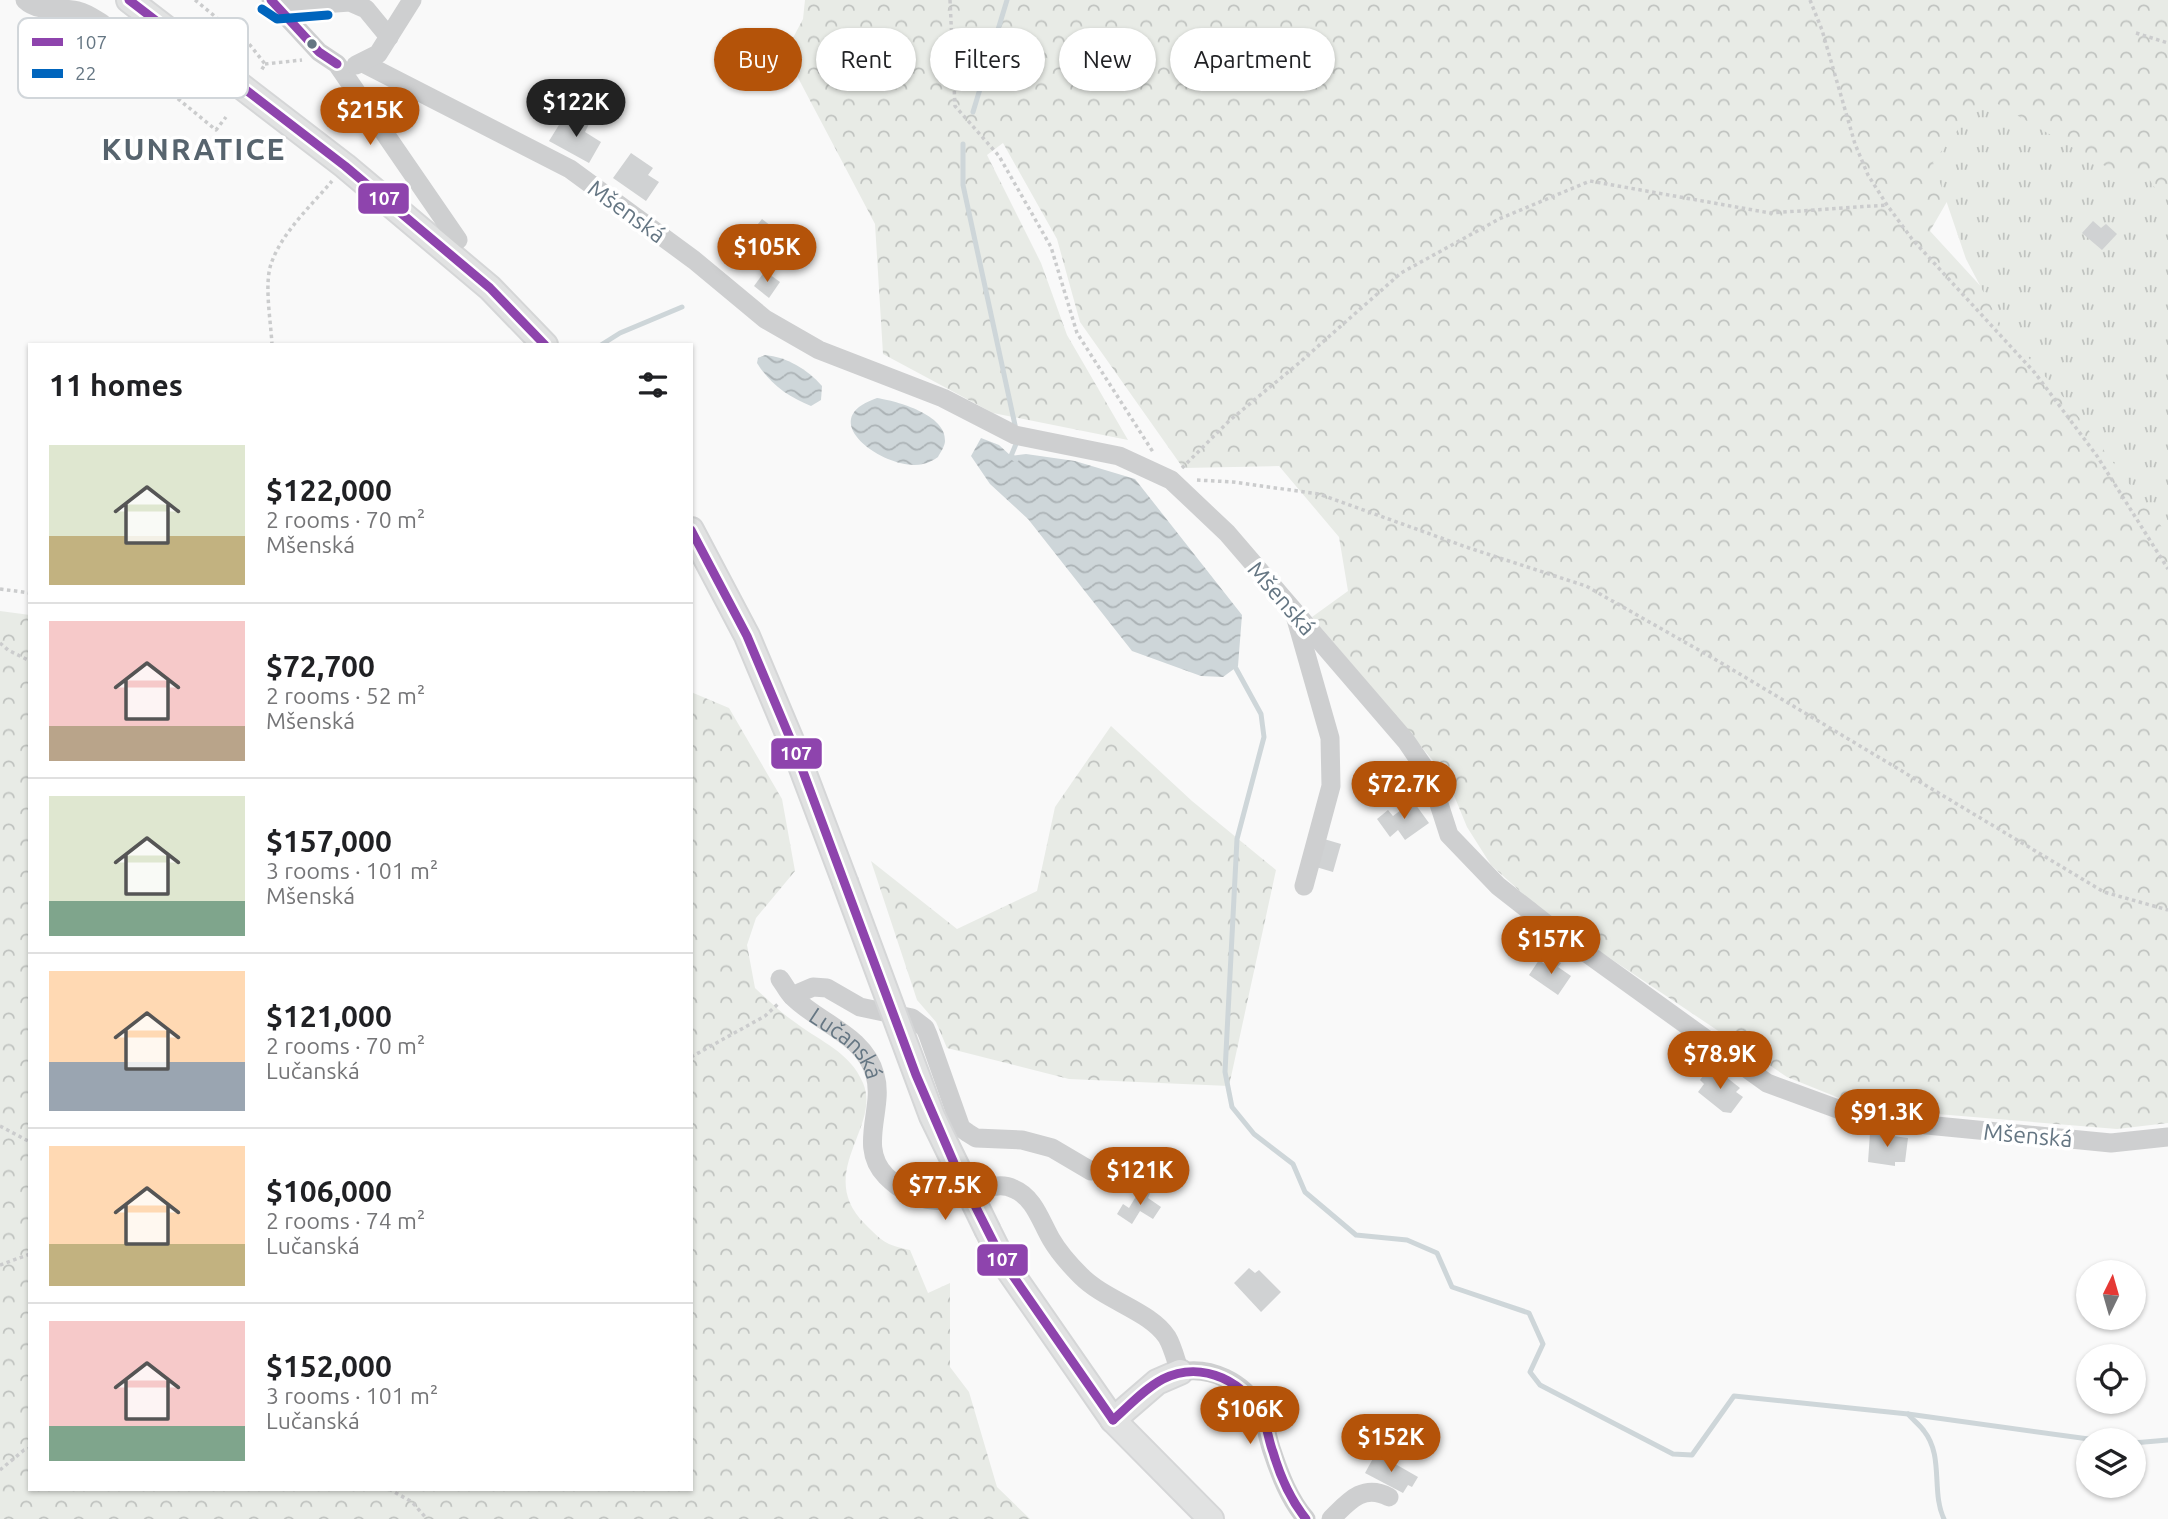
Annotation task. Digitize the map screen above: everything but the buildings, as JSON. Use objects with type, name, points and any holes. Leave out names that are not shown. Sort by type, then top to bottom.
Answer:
[{"type":"main road","points":[[129,0],[152,18]]},
{"type":"main road","points":[[248,91],[345,166],[490,288],[543,343]]},
{"type":"main road","points":[[693,534],[747,636],[795,750],[928,1105],[988,1231],[1011,1273],[1113,1420],[1211,1519]]},
{"type":"main road","points":[[1113,1420],[1157,1382],[1180,1372]]},
{"type":"street","points":[[24,0],[44,9],[66,8],[82,11],[93,18]]},
{"type":"street","points":[[363,63],[379,54],[412,0]]},
{"type":"street","points":[[274,4],[350,2],[366,9],[388,37]]},
{"type":"street","points":[[274,4],[319,52],[337,64],[458,240]]},
{"type":"street","name":"Mšenská","points":[[337,64],[352,66],[363,63],[570,169],[694,260],[765,319],[820,350],[943,398],[1015,435],[1119,456],[1171,480],[1227,533],[1406,741],[1430,776],[1449,835],[1498,886],[1549,926],[1767,1083],[1865,1119],[2111,1143],[2168,1138]]},
{"type":"street","points":[[1294,611],[1330,737],[1331,786],[1304,886]]},
{"type":"street","points":[[780,979],[792,996]]},
{"type":"street","name":"Lučanská","points":[[792,996],[820,987],[860,1006],[912,1018],[925,1028],[961,1128],[976,1138],[1022,1140],[1052,1148],[1091,1171]]},
{"type":"street","name":"Lučanská","points":[[792,996],[856,1044],[870,1059],[876,1075],[878,1093],[871,1139],[884,1174],[902,1190],[930,1201],[944,1202],[992,1186],[1016,1189],[1028,1198],[1051,1240],[1083,1278],[1109,1298],[1158,1326],[1168,1339],[1180,1372]]},
{"type":"street","points":[[1180,1372],[1210,1372],[1228,1379],[1244,1391],[1258,1407],[1281,1476],[1306,1519]]},
{"type":"street","points":[[1331,1519],[1349,1500],[1361,1493],[1375,1491],[1389,1497]]},
{"type":"path","points":[[195,0],[217,18]]},
{"type":"path","points":[[950,0],[955,106],[999,156],[1051,247],[1077,333],[1171,480]]},
{"type":"path","points":[[1810,0],[1822,30],[1855,144],[1868,175],[1886,205],[1912,239],[2035,373],[2096,456],[2168,569]]},
{"type":"path","points":[[2136,33],[2168,43]]},
{"type":"path","points":[[248,43],[265,64]]},
{"type":"path","points":[[265,64],[307,60]]},
{"type":"path","points":[[261,71],[265,64]]},
{"type":"path","points":[[178,98],[216,130],[226,117]]},
{"type":"path","points":[[272,343],[269,280],[271,264],[285,236],[345,166]]},
{"type":"path","points":[[1171,480],[1229,421],[1401,274],[1499,219],[1590,181],[1770,213],[1886,205]]},
{"type":"path","points":[[1171,480],[1233,482],[1319,494],[1469,548],[1586,586],[1718,661],[2104,892],[2168,910]]},
{"type":"path","points":[[0,589],[28,593]]},
{"type":"path","points":[[0,643],[28,660]]},
{"type":"path","points":[[693,1056],[765,1016],[776,1005],[792,996]]},
{"type":"path","points":[[0,1126],[28,1141]]},
{"type":"path","points":[[0,1265],[28,1255]]},
{"type":"path","points":[[0,1470],[28,1449]]},
{"type":"path","points":[[393,1491],[412,1502],[427,1519]]},
{"type":"green space","points":[[805,0],[2168,0],[2168,211],[2001,108],[1930,231],[2168,490],[2168,1123],[2117,1129],[1864,1108],[1787,1077],[1550,918],[1491,865],[1467,827],[1446,776],[1312,617],[1348,591],[1339,537],[1279,466],[1183,468],[1080,322],[1057,239],[1003,143],[987,155],[1041,263],[1067,335],[1128,440],[993,413],[883,354],[875,224],[802,85],[802,28],[798,28],[803,19]]},
{"type":"green space","points":[[1984,96],[2099,163],[2135,180],[2147,176],[2157,191],[2168,200],[2168,535],[2065,399],[2003,329],[1966,259],[1933,162]]},
{"type":"green space","points":[[0,611],[28,615],[28,1491],[693,1491],[693,693],[729,708],[782,799],[795,871],[756,918],[747,945],[755,988],[785,1015],[843,1055],[863,1083],[866,1100],[864,1116],[847,1169],[846,1187],[851,1205],[880,1239],[910,1250],[928,1293],[950,1283],[950,1367],[969,1392],[997,1487],[1030,1519],[0,1519]]},
{"type":"green space","points":[[1111,726],[1192,801],[1276,870],[1229,1086],[1069,1079],[947,1048],[936,1022],[917,1000],[871,861],[957,929],[1037,891],[1055,807]]},
{"type":"water","points":[[765,355],[789,361],[810,374],[822,386],[821,400],[811,406],[780,389],[757,363],[758,358]]},
{"type":"water","points":[[877,398],[919,411],[938,424],[945,441],[938,457],[925,464],[895,462],[880,455],[856,436],[851,425],[852,415],[862,405]]},
{"type":"water","points":[[981,438],[999,445],[1011,456],[1026,454],[1075,461],[1135,479],[1242,615],[1238,666],[1223,677],[1201,676],[1132,651],[1028,519],[990,484],[971,456]]},
{"type":"waterway","points":[[973,112],[1007,0]]},
{"type":"waterway","points":[[963,144],[963,185],[1015,425]]},
{"type":"waterway","points":[[604,343],[620,333],[682,307]]},
{"type":"waterway","points":[[1016,444],[1011,456],[1016,460]]},
{"type":"waterway","points":[[1233,663],[1261,714],[1264,737],[1237,839],[1225,1072],[1232,1107],[1254,1134],[1293,1164],[1305,1192],[1356,1235],[1407,1240],[1437,1253],[1452,1287],[1529,1313],[1543,1344],[1530,1372],[1540,1385],[1673,1454],[1692,1455],[1734,1396],[1908,1414],[2076,1437]]},
{"type":"waterway","points":[[1908,1414],[1924,1431],[1934,1451],[1938,1497],[1944,1519]]},
{"type":"waterway","points":[[2146,1442],[2168,1440]]},
{"type":"transit line","name":"107","points":[[129,0],[152,18]]},
{"type":"transit line","name":"107","points":[[271,0],[319,52],[337,64]]},
{"type":"transit line","name":"22","points":[[262,9],[277,19],[328,15]]},
{"type":"transit line","name":"107","points":[[248,91],[345,166],[490,288],[543,343]]},
{"type":"transit line","name":"107","points":[[693,534],[747,636],[795,750],[916,1075],[957,1170],[1004,1263],[1113,1420]]},
{"type":"transit line","name":"107","points":[[1113,1420],[1156,1383],[1178,1373],[1208,1373],[1222,1378],[1235,1385],[1257,1407],[1282,1478],[1306,1519]]},
{"type":"district","name":"KUNRATICE","points":[[194,149]]}]
